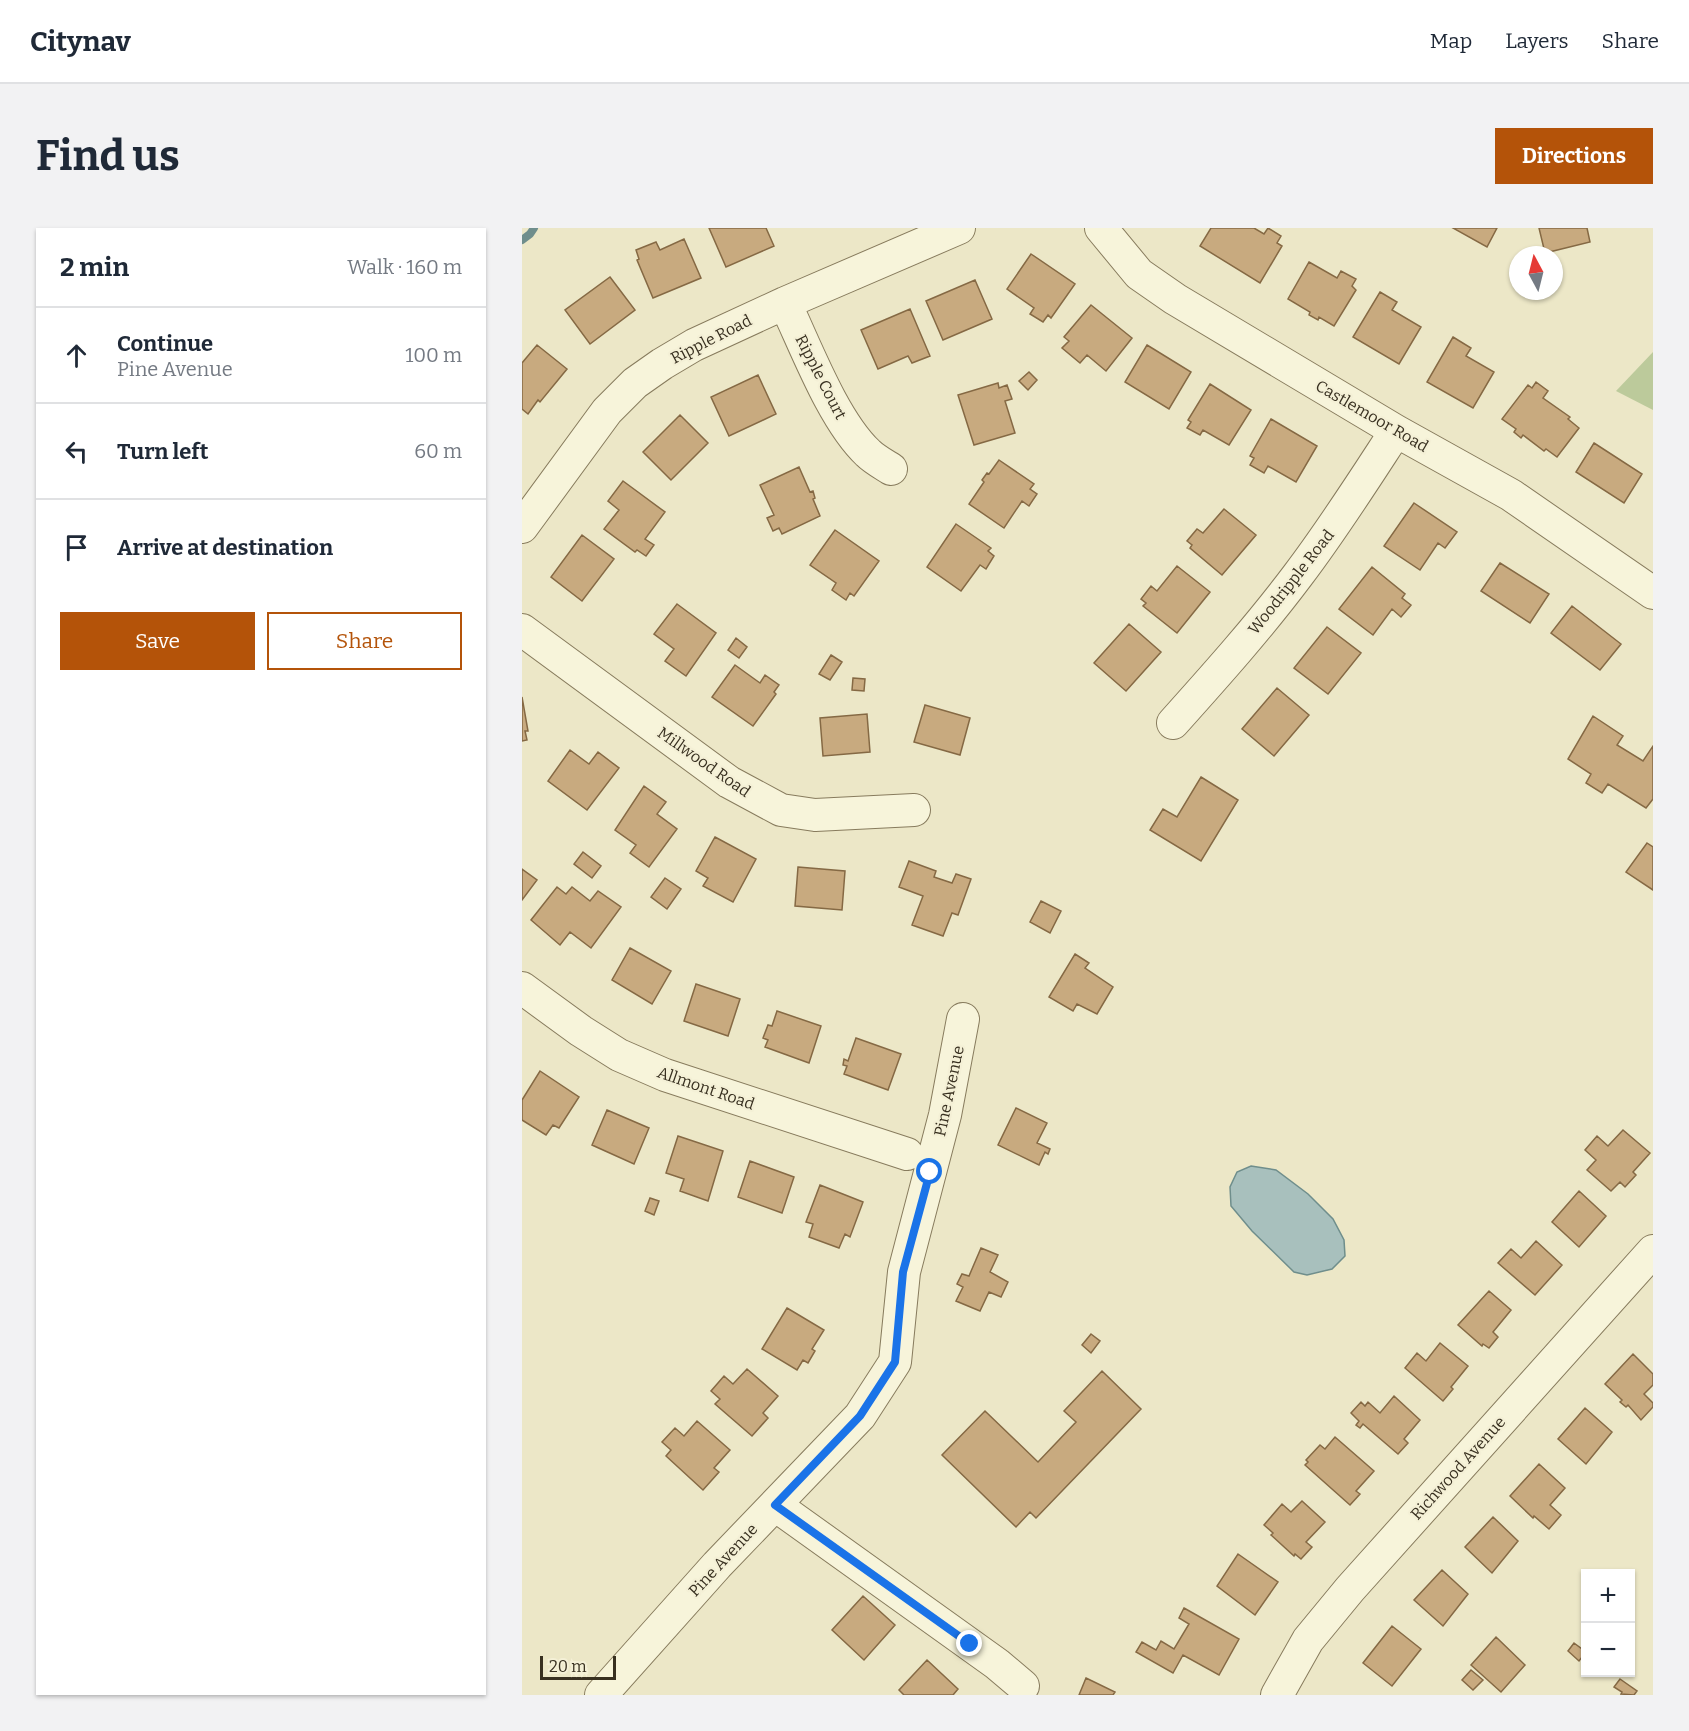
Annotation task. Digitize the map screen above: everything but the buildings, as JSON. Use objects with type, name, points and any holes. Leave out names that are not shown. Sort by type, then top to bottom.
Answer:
[{"type":"street","name":"Ripple Road","points":[[522,527],[607,411],[635,383],[662,364],[694,345],[785,303],[959,228]]},
{"type":"street","name":"Castlemoor Road","points":[[1101,228],[1139,274],[1175,299],[1396,432],[1511,495],[1653,592]]},
{"type":"street","name":"Ripple Court","points":[[785,303],[834,406],[851,433],[868,454],[891,469]]},
{"type":"street","name":"Woodripple Road","points":[[1173,723],[1239,649],[1296,577],[1342,514],[1396,432]]},
{"type":"street","name":"Millwood Road","points":[[522,630],[729,782],[782,810],[815,815],[914,810]]},
{"type":"street","name":"Allmont Road","points":[[522,988],[581,1031],[619,1055],[665,1075],[907,1154]]},
{"type":"street","name":"Pine Avenue","points":[[601,1695],[717,1565],[860,1416],[895,1362],[903,1272],[945,1115],[963,1019]]},
{"type":"street","name":"Richwood Avenue","points":[[1277,1695],[1308,1640],[1350,1589],[1653,1251]]},
{"type":"street","points":[[775,1505],[997,1664],[1023,1686]]},
{"type":"green space","points":[[1653,352],[1653,410],[1616,391]]},
{"type":"water","points":[[1251,1166],[1276,1170],[1308,1194],[1333,1219],[1344,1240],[1345,1256],[1332,1269],[1307,1275],[1294,1272],[1252,1231],[1231,1206],[1230,1187],[1237,1172]]},
{"type":"waterway","points":[[522,240],[534,228]]},
{"type":"route","points":[[930,1172],[903,1272],[895,1362],[860,1416],[775,1505],[970,1644]]}]
